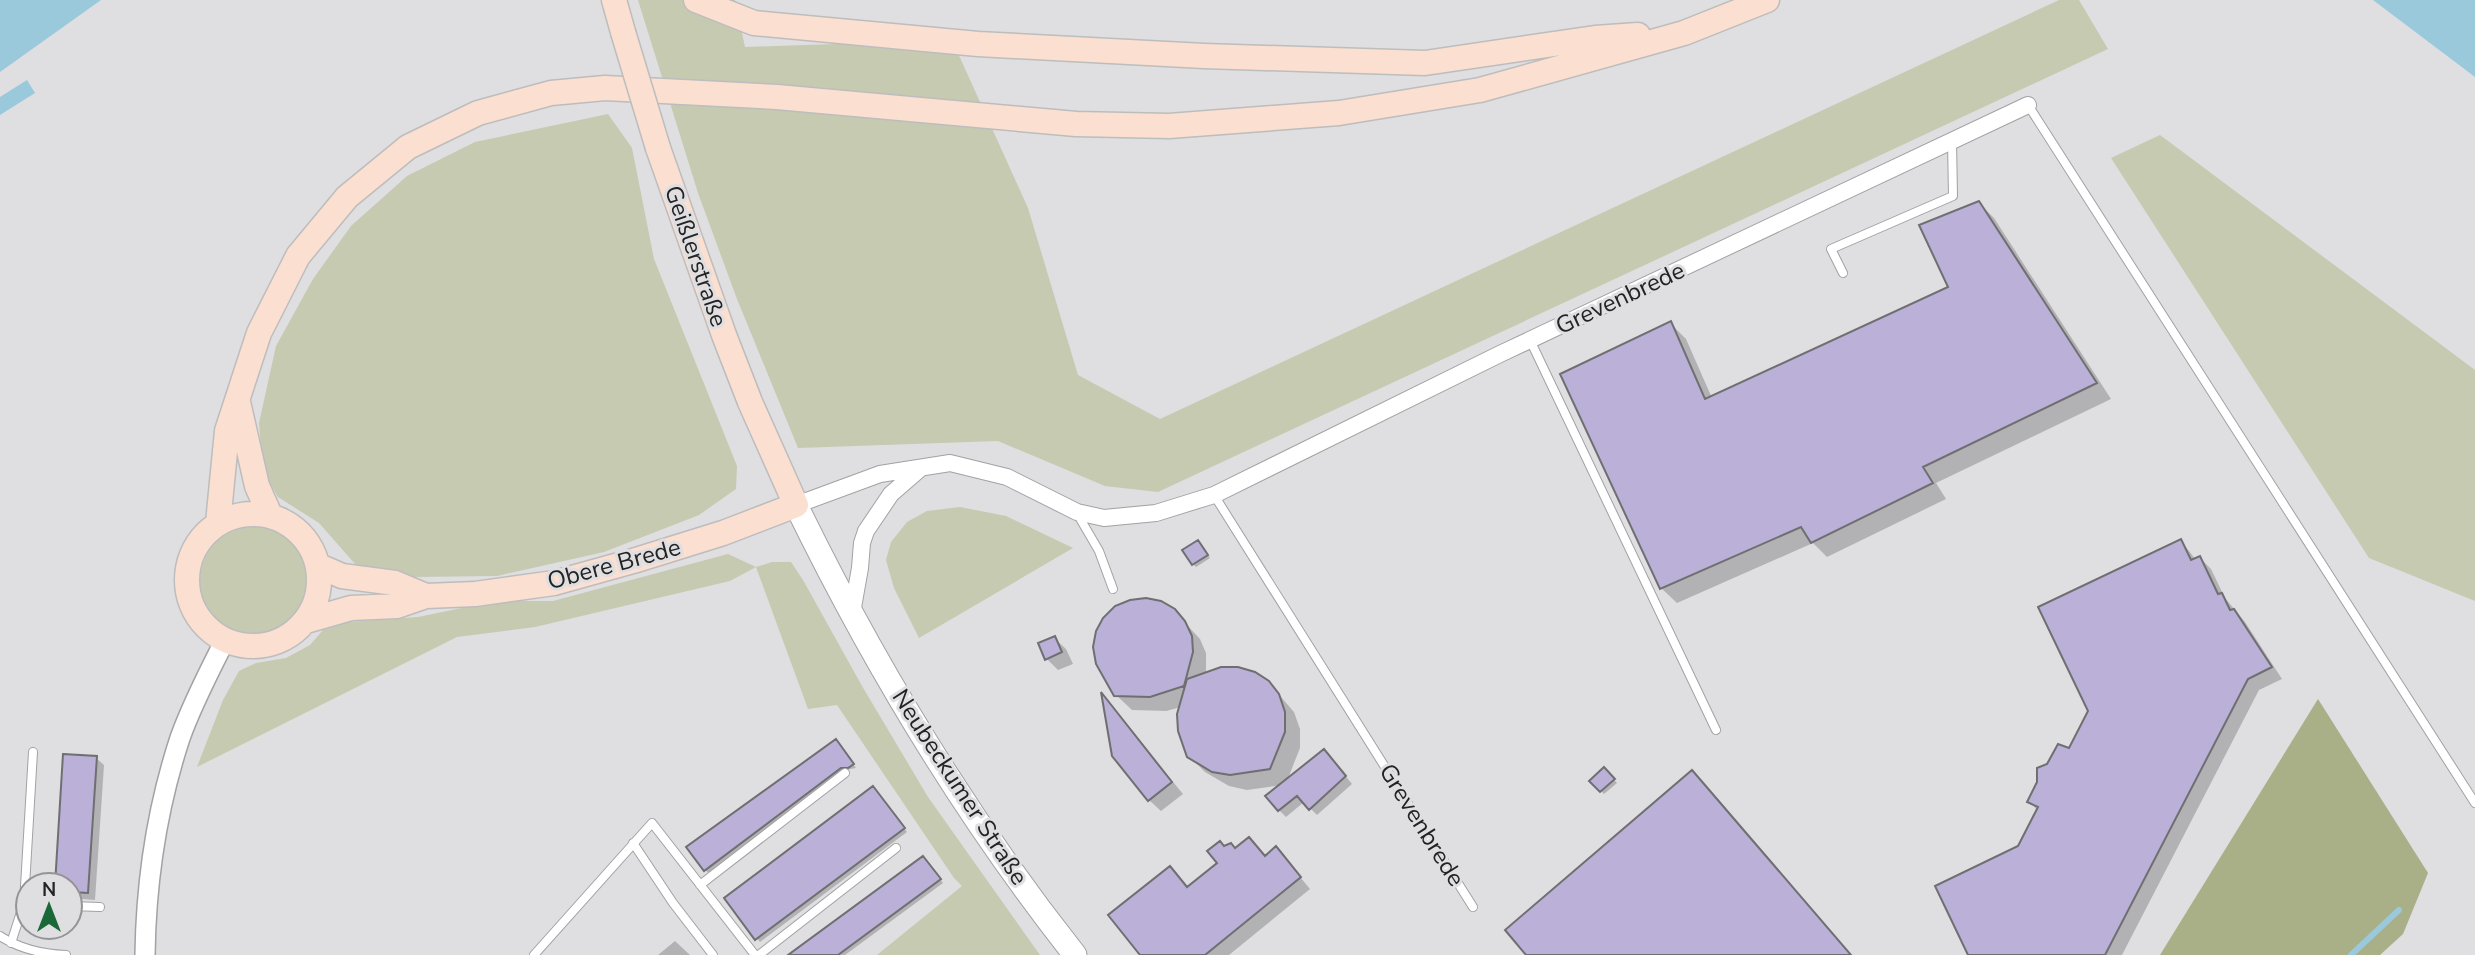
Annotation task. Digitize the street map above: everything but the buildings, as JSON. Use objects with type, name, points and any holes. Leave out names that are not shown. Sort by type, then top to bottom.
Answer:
[{"type":"main road","name":"Geißlerstraße","points":[[614,0],[658,148],[724,335],[750,402],[796,505]]},
{"type":"main road","points":[[696,0],[754,23],[978,44],[1204,56],[1426,63],[1595,38],[1684,33]]},
{"type":"main road","points":[[218,523],[227,431],[259,333],[298,256],[347,197],[408,147],[478,113],[551,93],[605,88],[777,97],[1076,124],[1169,126],[1339,113],[1480,90],[1684,33],[1767,0]]},
{"type":"main road","points":[[238,402],[257,486],[270,515]]},
{"type":"main road","name":"Obere Brede","points":[[306,621],[351,608],[397,607],[426,596],[475,594],[554,583],[723,533],[796,505]]},
{"type":"main road","name":"Neubeckumer Straße","points":[[796,505],[852,613],[954,785],[1026,890],[1075,955]]},
{"type":"main road","points":[[252,513],[270,515],[288,522],[303,534],[314,550],[319,566],[315,606],[306,621],[293,634],[278,642],[242,646],[225,640],[210,630],[198,617],[190,601],[188,566],[194,549],[218,523],[234,516],[252,513]]},
{"type":"main road","name":"Obere Brede","points":[[319,566],[342,576],[395,583],[426,596]]},
{"type":"street","name":"Grevenbrede","points":[[796,505],[880,474],[950,463],[1007,477],[1077,512],[1104,518],[1156,513],[1214,495],[1530,340],[2028,105]]},
{"type":"street","points":[[852,613],[866,531],[891,494],[921,468]]},
{"type":"street","points":[[143,955],[145,900],[159,816],[180,738],[225,640]]},
{"type":"lane","points":[[2028,105],[2475,803]]},
{"type":"lane","points":[[1843,273],[1831,249],[1953,196],[1952,141]]},
{"type":"lane","points":[[1530,340],[1716,730]]},
{"type":"lane","name":"Grevenbrede","points":[[1214,495],[1473,907]]},
{"type":"lane","points":[[1077,512],[1099,551],[1113,589]]},
{"type":"lane","points":[[27,871],[33,752]]},
{"type":"lane","points":[[700,885],[845,773]]},
{"type":"lane","points":[[534,955],[652,823],[757,955],[896,848]]},
{"type":"lane","points":[[633,843],[673,903],[713,955]]},
{"type":"lane","points":[[84,906],[100,907]]},
{"type":"lane","points":[[11,943],[14,935]]},
{"type":"lane","points":[[0,936],[11,943],[42,954],[66,955]]},
{"type":"green space","points":[[638,0],[735,0],[745,47],[952,40],[1028,208],[1078,375],[1160,419],[2059,0],[2079,0],[2108,49],[1158,492],[1105,486],[998,441],[798,448],[737,299],[698,193]]},
{"type":"green space","points":[[608,114],[632,148],[654,259],[737,466],[736,489],[699,515],[604,552],[497,576],[414,577],[356,565],[319,523],[278,497],[263,472],[259,423],[276,346],[313,279],[351,226],[407,176],[475,142]]},
{"type":"green space","points":[[2160,135],[2475,370],[2475,601],[2369,558],[2111,158]]},
{"type":"green space","points":[[960,507],[1006,516],[1073,548],[919,638],[894,588],[886,560],[891,542],[907,522],[927,511]]},
{"type":"green space","points":[[254,527],[275,531],[292,543],[304,560],[308,581],[304,602],[292,619],[275,631],[254,635],[233,631],[216,619],[204,602],[200,581],[204,560],[216,543],[233,531]]},
{"type":"green space","points":[[728,554],[756,567],[730,581],[535,627],[457,637],[197,767],[223,700],[239,671],[256,663],[286,658],[310,645],[323,630],[348,622],[418,617],[496,601],[553,601]]},
{"type":"green space","points":[[772,562],[791,562],[928,797],[1040,955],[877,955],[962,886],[837,705],[808,709],[756,567]]},
{"type":"green space","points":[[2318,699],[2428,873],[2403,934],[2380,955],[2160,955]]},
{"type":"water","points":[[0,0],[101,0],[0,72]]},
{"type":"water","points":[[2373,0],[2475,0],[2475,77]]},
{"type":"water","points":[[27,80],[35,93],[0,115],[0,97]]},
{"type":"waterway","points":[[2351,955],[2399,910]]}]
